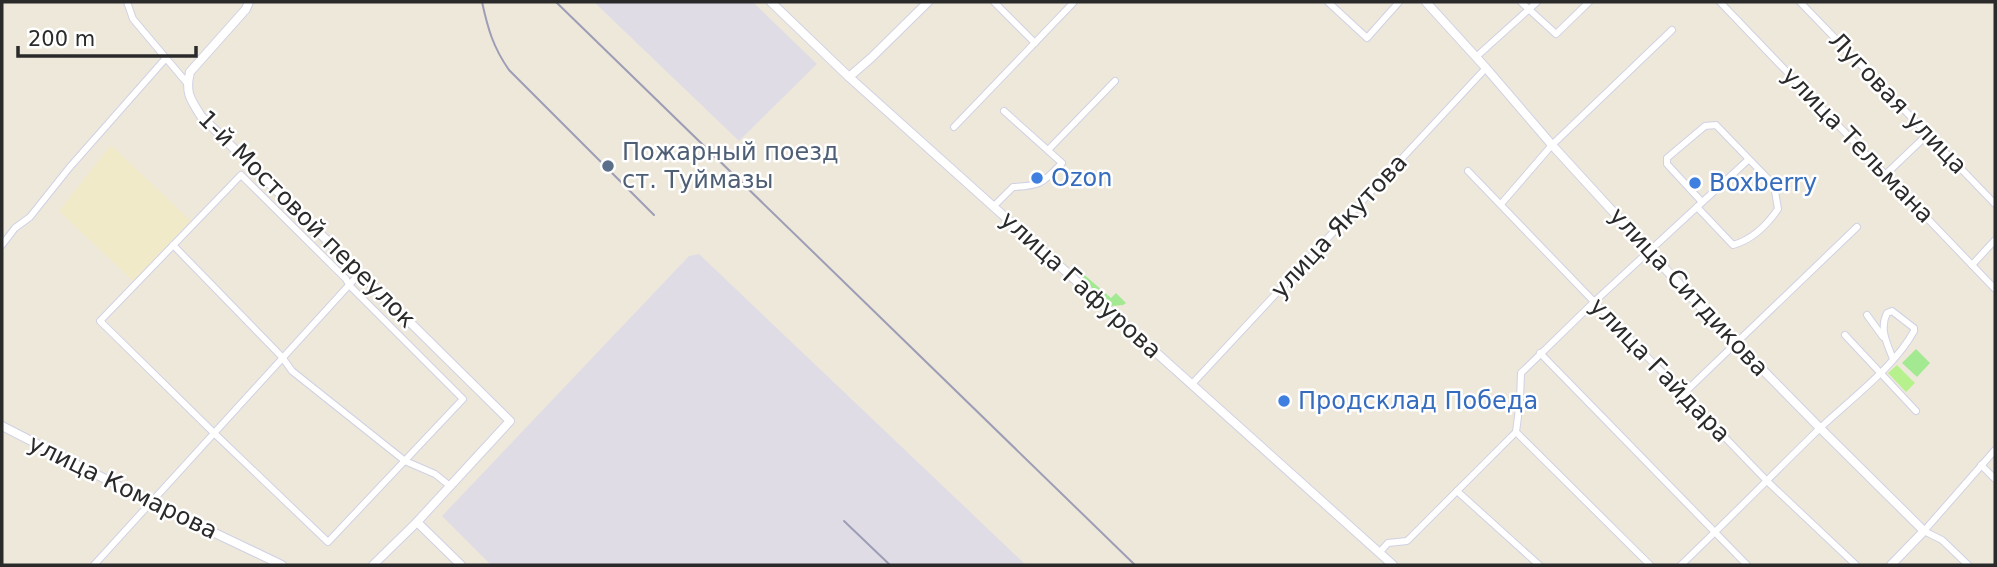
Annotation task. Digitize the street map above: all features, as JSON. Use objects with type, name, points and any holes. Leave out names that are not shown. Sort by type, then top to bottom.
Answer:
[{"type":"street","points":[[127,2],[133,19],[187,83]]},
{"type":"street","name":"1-й Мостовой переулок","points":[[248,2],[246,9],[190,72],[187,83],[191,101],[201,116],[510,421],[450,486]]},
{"type":"street","name":"улица Гафурова","points":[[771,2],[849,77],[1393,565]]},
{"type":"street","points":[[849,77],[928,2]]},
{"type":"street","points":[[994,2],[1035,43]]},
{"type":"street","points":[[954,127],[1074,2]]},
{"type":"street","points":[[1328,2],[1367,38],[1399,2]]},
{"type":"street","name":"улица Ситдикова","points":[[1426,2],[1648,251],[1735,342],[1924,531],[1942,540],[1968,565]]},
{"type":"street","points":[[1521,2],[1556,34],[1589,2]]},
{"type":"street","points":[[1476,57],[1536,2]]},
{"type":"street","name":"улица Тельмана","points":[[1720,2],[1995,289]]},
{"type":"street","name":"Луговая улица","points":[[1800,2],[1995,204]]},
{"type":"street","points":[[1501,204],[1552,145],[1672,30]]},
{"type":"street","points":[[2,245],[16,228],[30,217],[69,168],[166,58]]},
{"type":"street","name":"улица Якутова","points":[[1192,384],[1486,68]]},
{"type":"street","points":[[1048,150],[1115,81]]},
{"type":"street","points":[[993,206],[1013,187],[1035,186],[1047,179],[1062,163],[1004,111]]},
{"type":"street","points":[[1716,125],[1774,185],[1778,209],[1772,218],[1745,242],[1733,246],[1699,205],[1667,164],[1667,158],[1705,126],[1716,125]]},
{"type":"street","points":[[1886,174],[1928,134]]},
{"type":"street","points":[[1379,553],[1388,543],[1407,541],[1516,432],[1521,373],[1748,160]]},
{"type":"street","name":"улица Гайдара","points":[[1468,171],[1767,481],[1856,565]]},
{"type":"street","points":[[241,175],[349,285],[463,399],[328,542],[100,321],[241,175]]},
{"type":"street","points":[[1683,394],[1857,227]]},
{"type":"street","points":[[1972,265],[1995,240]]},
{"type":"street","points":[[173,245],[282,357],[292,371],[405,461],[435,474],[450,486],[373,565]]},
{"type":"street","points":[[94,565],[360,273]]},
{"type":"street","points":[[1681,565],[1880,373],[1912,336],[1914,328],[1892,311],[1887,313],[1885,318],[1884,339]]},
{"type":"street","points":[[1867,315],[1884,339],[1893,359]]},
{"type":"street","points":[[1846,335],[1916,411]]},
{"type":"street","points":[[1540,353],[1748,565]]},
{"type":"street","name":"улица Комарова","points":[[2,426],[152,503],[282,565]]},
{"type":"street","points":[[1516,432],[1650,565]]},
{"type":"street","points":[[1891,565],[1995,450]]},
{"type":"street","points":[[1981,466],[1995,479]]},
{"type":"street","points":[[1457,491],[1539,565]]},
{"type":"street","points":[[417,522],[461,565]]},
{"type":"shaded area","points":[[594,2],[753,2],[817,64],[739,141]]},
{"type":"shaded area","points":[[111,145],[192,222],[134,282],[59,211]]},
{"type":"shaded area","points":[[699,254],[1026,565],[491,565],[442,516],[689,256]]},
{"type":"green space","points":[[1081,272],[1111,298],[1116,293],[1126,303],[1112,306],[1081,278]]},
{"type":"green space","points":[[1916,349],[1930,363],[1917,377],[1902,363]]},
{"type":"green space","points":[[1897,365],[1915,383],[1906,392],[1888,373]]},
{"type":"railway","points":[[482,2],[492,38],[509,70],[654,215]]},
{"type":"railway","points":[[556,2],[1135,565]]},
{"type":"railway","points":[[844,521],[890,565]]},
{"type":"place","name":"Пожарный поезд ст. Туймазы","points":[[608,166]]},
{"type":"place","name":"Ozon","points":[[1037,178]]},
{"type":"place","name":"Boxberry","points":[[1695,183]]},
{"type":"place","name":"Продсклад Победа","points":[[1284,401]]}]
